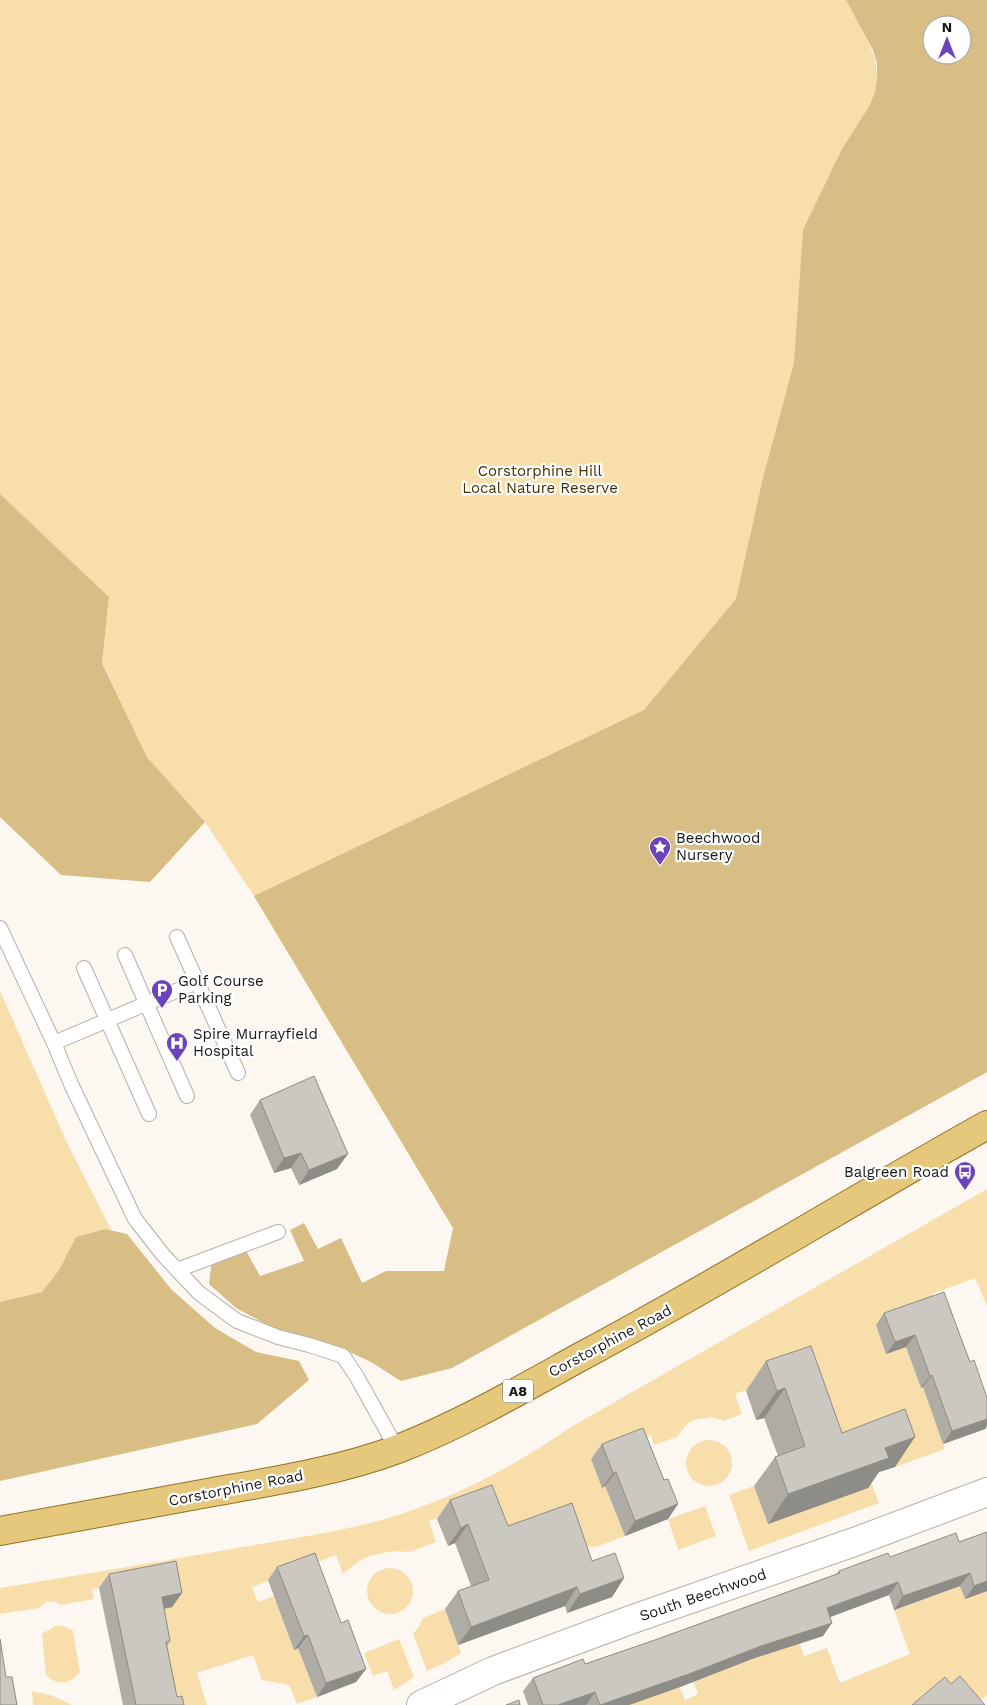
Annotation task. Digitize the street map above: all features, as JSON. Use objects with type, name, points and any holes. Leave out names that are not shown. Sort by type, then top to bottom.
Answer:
[{"type":"main road","name":"Corstorphine Road","points":[[0,1531],[286,1479],[347,1465],[397,1449],[442,1430],[488,1407],[661,1314],[987,1125]]},
{"type":"street","name":"South Beechwood","points":[[421,1705],[493,1671],[634,1619],[857,1541],[987,1492]]},
{"type":"lane","points":[[0,928],[135,1220],[198,1293],[237,1321],[278,1337],[309,1344],[343,1356],[357,1377],[397,1449]]},
{"type":"lane","points":[[177,937],[238,1073]]},
{"type":"lane","points":[[125,955],[188,1096]]},
{"type":"lane","points":[[84,968],[149,1114]]},
{"type":"lane","points":[[54,1043],[197,982]]},
{"type":"lane","points":[[177,1270],[278,1232]]},
{"type":"green space","name":"Corstorphine Hill Local Nature Reserve","points":[[0,0],[846,0],[872,50],[877,76],[876,89],[871,104],[842,149],[987,1072],[513,1333],[453,1228],[254,896],[205,822],[147,757],[102,662],[109,597],[0,494]]},
{"type":"green space","points":[[0,991],[68,1145],[112,1231],[105,1229],[76,1237],[59,1270],[42,1292],[0,1302]]},
{"type":"green space","points":[[987,1189],[987,1306],[975,1278],[932,1294],[936,1304],[886,1354],[906,1347],[921,1388],[923,1387],[945,1449],[895,1467],[884,1438],[858,1448],[879,1503],[749,1551],[729,1495],[754,1486],[768,1523],[790,1375],[735,1394],[742,1414],[724,1421],[711,1417],[693,1420],[686,1425],[677,1437],[654,1445],[651,1436],[591,1459],[602,1487],[605,1486],[625,1536],[596,1547],[581,1546],[544,1558],[562,1607],[555,1609],[479,1503],[429,1521],[436,1542],[409,1552],[393,1551],[369,1556],[359,1561],[343,1574],[336,1555],[252,1587],[258,1602],[274,1596],[294,1649],[299,1648],[317,1697],[297,1704],[289,1685],[262,1680],[253,1655],[197,1673],[207,1705],[166,1705],[99,1588],[92,1589],[94,1599],[61,1605],[56,1602],[47,1601],[39,1608],[0,1614],[0,1588],[348,1528],[390,1518],[473,1485],[513,1464],[571,1427]]},
{"type":"green space","points":[[704,1440],[714,1440],[728,1450],[732,1463],[728,1476],[722,1482],[714,1486],[704,1486],[690,1476],[686,1468],[686,1458],[696,1444]]},
{"type":"green space","points":[[705,1506],[716,1536],[678,1550],[668,1519]]},
{"type":"green space","points":[[385,1568],[395,1568],[409,1578],[413,1591],[409,1604],[403,1610],[395,1614],[385,1614],[371,1604],[367,1596],[367,1586],[377,1572]]},
{"type":"green space","points":[[960,1586],[987,1591],[987,1695],[975,1705],[627,1705],[679,1686],[685,1700],[698,1694],[693,1681],[799,1642],[804,1656],[827,1648],[840,1683],[910,1654],[894,1610]]},
{"type":"green space","points":[[445,1609],[461,1653],[427,1671],[413,1634],[423,1618]]},
{"type":"green space","points":[[55,1626],[63,1626],[73,1631],[80,1672],[68,1682],[55,1681],[46,1675],[42,1634]]},
{"type":"green space","points":[[399,1639],[414,1677],[394,1690],[387,1671],[373,1676],[364,1653]]},
{"type":"green space","points":[[32,1691],[51,1695],[72,1705],[33,1705]]},
{"type":"shaded area","points":[[846,0],[987,0],[987,1072],[452,1368],[401,1381],[371,1362],[339,1347],[273,1328],[236,1308],[209,1284],[212,1259],[244,1247],[260,1276],[304,1261],[290,1230],[304,1223],[318,1249],[341,1238],[362,1283],[386,1271],[444,1271],[453,1228],[254,896],[644,710],[736,599],[763,478],[794,363],[803,230],[842,149],[870,105],[875,92],[877,64],[873,50]]},
{"type":"shaded area","points":[[0,494],[109,597],[102,663],[147,757],[205,822],[150,882],[61,875],[0,817]]},
{"type":"shaded area","points":[[105,1229],[127,1234],[171,1289],[215,1328],[256,1352],[299,1361],[309,1380],[257,1424],[0,1481],[0,1302],[42,1292],[59,1270],[76,1237]]},
{"type":"building","points":[[314,1076],[348,1154],[309,1170],[301,1153],[284,1158],[260,1100]]},
{"type":"building","points":[[944,1292],[970,1362],[974,1360],[987,1398],[987,1419],[952,1431],[915,1335],[895,1342],[884,1313]]},
{"type":"building","points":[[811,1346],[842,1433],[905,1409],[915,1437],[885,1448],[889,1458],[788,1494],[775,1457],[805,1446],[785,1388],[777,1391],[766,1361]]},
{"type":"building","points":[[643,1428],[664,1480],[668,1479],[678,1504],[635,1521],[616,1472],[613,1473],[602,1444]]},
{"type":"building","points":[[492,1485],[508,1526],[572,1503],[592,1561],[615,1553],[624,1578],[580,1594],[577,1587],[471,1627],[458,1591],[489,1580],[468,1524],[461,1528],[450,1500]]},
{"type":"building","points":[[987,1532],[987,1581],[974,1586],[970,1573],[903,1596],[898,1582],[827,1608],[832,1623],[761,1646],[689,1674],[600,1705],[595,1692],[558,1705],[543,1705],[533,1678],[583,1659],[585,1664],[652,1641],[840,1573],[839,1571],[888,1553],[890,1557],[956,1533],[959,1542]]},
{"type":"building","points":[[315,1553],[341,1623],[348,1620],[366,1669],[326,1683],[308,1635],[304,1636],[277,1567]]},
{"type":"building","points":[[176,1561],[182,1593],[162,1597],[170,1641],[166,1642],[177,1697],[182,1696],[184,1705],[136,1705],[109,1574]]},
{"type":"building","points":[[0,1639],[6,1677],[12,1677],[17,1705],[0,1705]]},
{"type":"building","points":[[960,1676],[985,1705],[912,1705],[945,1677],[951,1684]]},
{"type":"building","points":[[519,1700],[520,1705],[506,1705]]},
{"type":"place","name":"Beechwood Nursery","points":[[660,866]]},
{"type":"place","name":"Golf Course Parking","points":[[162,1009]]},
{"type":"place","name":"Spire Murrayfield Hospital","points":[[177,1062]]},
{"type":"place","name":"Balgreen Road","points":[[965,1191]]}]
